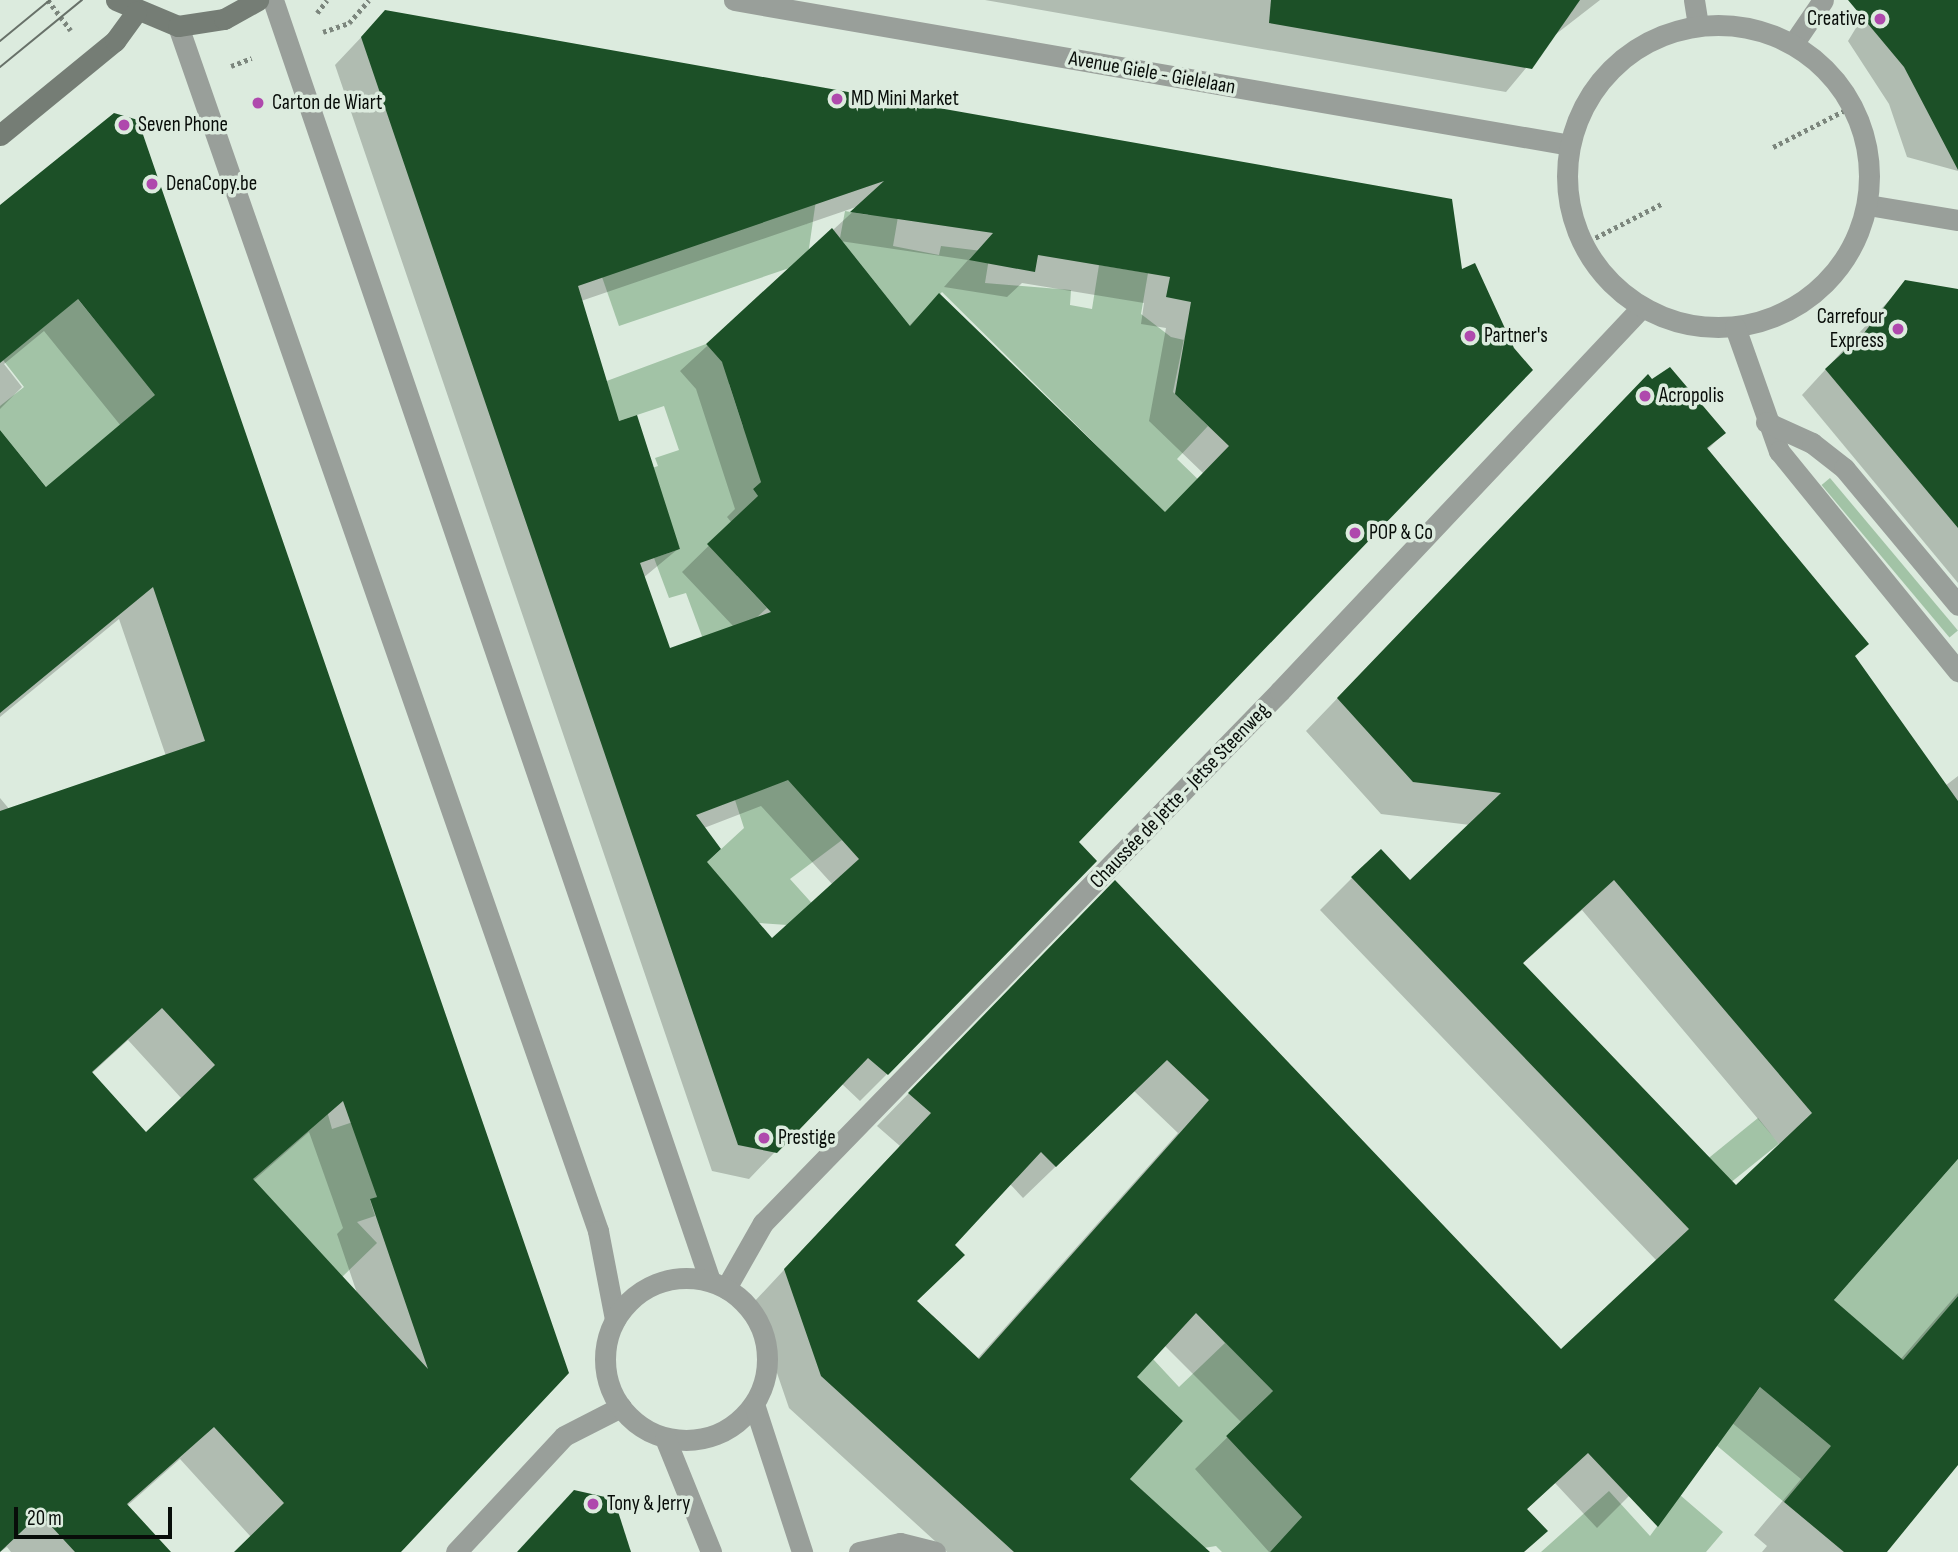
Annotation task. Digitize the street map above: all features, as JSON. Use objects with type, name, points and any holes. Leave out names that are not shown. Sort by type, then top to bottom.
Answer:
[{"type":"main road","points":[[116,0],[136,12],[178,26],[224,19],[258,0]]},
{"type":"main road","points":[[0,135],[114,41],[136,12]]},
{"type":"street","points":[[273,0],[718,1285]]},
{"type":"street","name":"Avenue Giele - Gielelaan","points":[[734,0],[1570,145]]},
{"type":"street","points":[[1694,0],[1698,26]]},
{"type":"street","points":[[1793,44],[1822,0]]},
{"type":"street","points":[[178,26],[598,1231],[615,1319],[605,1364],[621,1407],[665,1438],[698,1440],[729,1428],[754,1404],[767,1354],[747,1305],[718,1285],[656,1283],[615,1319]]},
{"type":"street","points":[[1698,26],[1744,26],[1793,44],[1824,68],[1853,106],[1866,138],[1868,205],[1851,250],[1821,288],[1781,315],[1735,327],[1687,325],[1642,307],[1618,290],[1583,244],[1568,196],[1570,145],[1587,99],[1621,60],[1667,33],[1698,26]]},
{"type":"street","points":[[1868,205],[1958,220]]},
{"type":"street","name":"Chaussée de Jette - Jetse Steenweg","points":[[718,1285],[763,1223],[876,1112],[1642,307]]},
{"type":"street","points":[[1735,327],[1766,422],[1789,465],[1958,671]]},
{"type":"street","points":[[1766,422],[1812,443],[1844,468],[1958,605]]},
{"type":"street","points":[[754,1404],[802,1552]]},
{"type":"street","points":[[456,1552],[564,1436],[621,1407]]},
{"type":"street","points":[[665,1438],[711,1552]]},
{"type":"street","points":[[859,1552],[900,1543],[935,1552]]},
{"type":"path","points":[[1773,147],[1853,106]]},
{"type":"path","points":[[1583,244],[1663,203]]},
{"type":"green space","points":[[816,200],[807,262],[619,326],[602,277]]},
{"type":"green space","points":[[870,206],[899,211],[893,246],[939,255],[941,246],[990,252],[985,283],[1071,290],[1070,305],[1092,309],[1099,265],[1148,273],[1141,314],[1171,337],[1184,340],[1173,392],[1208,426],[1177,459],[1207,488],[1174,522],[942,292],[910,326],[840,238],[845,211],[868,215]]},
{"type":"green space","points":[[76,297],[151,389],[176,382],[73,520],[0,430],[0,406],[24,387],[3,360]]},
{"type":"green space","points":[[706,344],[738,380],[729,384],[743,427],[771,417],[771,473],[753,489],[758,496],[737,576],[767,608],[714,656],[842,840],[790,879],[818,910],[802,926],[759,923],[706,863],[744,828],[726,772],[703,639],[686,593],[669,598],[654,558],[680,549],[646,470],[658,466],[655,458],[679,450],[664,406],[586,432],[604,382]]},
{"type":"green space","points":[[1830,478],[1958,630],[1949,638],[1822,485]]},
{"type":"green space","points":[[327,1111],[332,1129],[365,1118],[377,1197],[370,1200],[375,1216],[357,1222],[377,1243],[341,1278],[252,1180]]},
{"type":"green space","points":[[1758,1118],[1779,1144],[1728,1185],[1707,1159]]},
{"type":"green space","points":[[1958,1159],[1958,1296],[1903,1361],[1834,1300]]},
{"type":"green space","points":[[1179,1295],[1265,1301],[1226,1343],[1273,1391],[1226,1436],[1302,1517],[1270,1552],[1222,1552],[1216,1546],[1180,1552],[1178,1523],[1130,1479],[1183,1421],[1167,1406],[1090,1493],[1056,1465],[1153,1359],[1179,1387],[1225,1343]]},
{"type":"green space","points":[[1779,1364],[1803,1423],[1860,1469],[1784,1502],[1715,1444]]},
{"type":"green space","points":[[1609,1491],[1650,1536],[1680,1495],[1723,1532],[1706,1552],[1541,1552]]},
{"type":"building","points":[[1271,0],[1580,0],[1532,69],[1269,23]]},
{"type":"building","points":[[1848,0],[1958,0],[1958,170],[1904,67]]},
{"type":"building","points":[[385,10],[1452,199],[1462,269],[1475,263],[1514,348],[1533,370],[1079,842],[1097,861],[888,1075],[868,1058],[777,1153],[738,1145],[361,37]],"holes":[[[884,181],[850,212],[993,233],[969,260],[1035,272],[1038,255],[1170,277],[1166,297],[1191,302],[1175,394],[1229,446],[1165,512],[939,293],[910,326],[832,228],[706,344],[722,362],[761,482],[753,489],[758,496],[707,544],[771,612],[670,648],[640,563],[680,549],[637,415],[619,421],[578,286]],[[788,780],[859,859],[772,938],[707,862],[721,849],[696,815]]]},
{"type":"building","points":[[114,113],[138,120],[569,1373],[401,1552],[234,1552],[284,1503],[214,1427],[127,1504],[171,1552],[75,1552],[40,1514],[0,1552],[0,811],[205,741],[153,587],[0,713],[0,430],[46,487],[155,395],[78,299],[0,363],[0,205]],"holes":[[[162,1008],[215,1065],[146,1132],[92,1072]],[[343,1101],[377,1197],[370,1199],[428,1369],[253,1179]]]},
{"type":"building","points":[[1905,280],[1958,289],[1958,528],[1825,369],[1864,333]]},
{"type":"building","points":[[1670,367],[1726,433],[1707,448],[1869,644],[1855,656],[1958,801],[1958,1159],[1834,1300],[1903,1360],[1958,1296],[1958,1465],[1887,1552],[1844,1552],[1784,1502],[1831,1446],[1760,1387],[1658,1527],[1588,1453],[1527,1509],[1548,1531],[1524,1552],[1270,1552],[1302,1517],[1226,1436],[1273,1391],[1196,1313],[1137,1377],[1183,1421],[1130,1479],[1210,1552],[1014,1552],[821,1376],[784,1269],[931,1113],[908,1093],[1115,880],[1561,1349],[1689,1229],[1351,877],[1381,849],[1410,880],[1501,793],[1413,782],[1337,698],[1648,374],[1652,379]],"holes":[[[1614,880],[1812,1113],[1736,1185],[1523,963]],[[1167,1060],[1209,1100],[979,1359],[917,1301],[965,1255],[955,1245],[1041,1152],[1056,1167]]]},
{"type":"building","points":[[574,1490],[614,1499],[631,1552],[517,1552]]},
{"type":"tram line","points":[[0,41],[50,0]]},
{"type":"tram line","points":[[0,67],[82,0]]},
{"type":"place","name":"Creative","points":[[1880,19]]},
{"type":"place","name":"MD Mini Market","points":[[837,99]]},
{"type":"place","name":"Carton de Wiart","points":[[258,103]]},
{"type":"place","name":"Seven Phone","points":[[124,125]]},
{"type":"place","name":"DenaCopy.be","points":[[152,184]]},
{"type":"place","name":"Carrefour Express","points":[[1898,329]]},
{"type":"place","name":"Partner's","points":[[1470,336]]},
{"type":"place","name":"Acropolis","points":[[1645,396]]},
{"type":"place","name":"POP & Co","points":[[1355,533]]},
{"type":"place","name":"Prestige","points":[[764,1138]]},
{"type":"place","name":"Tony & Jerry","points":[[593,1504]]}]
